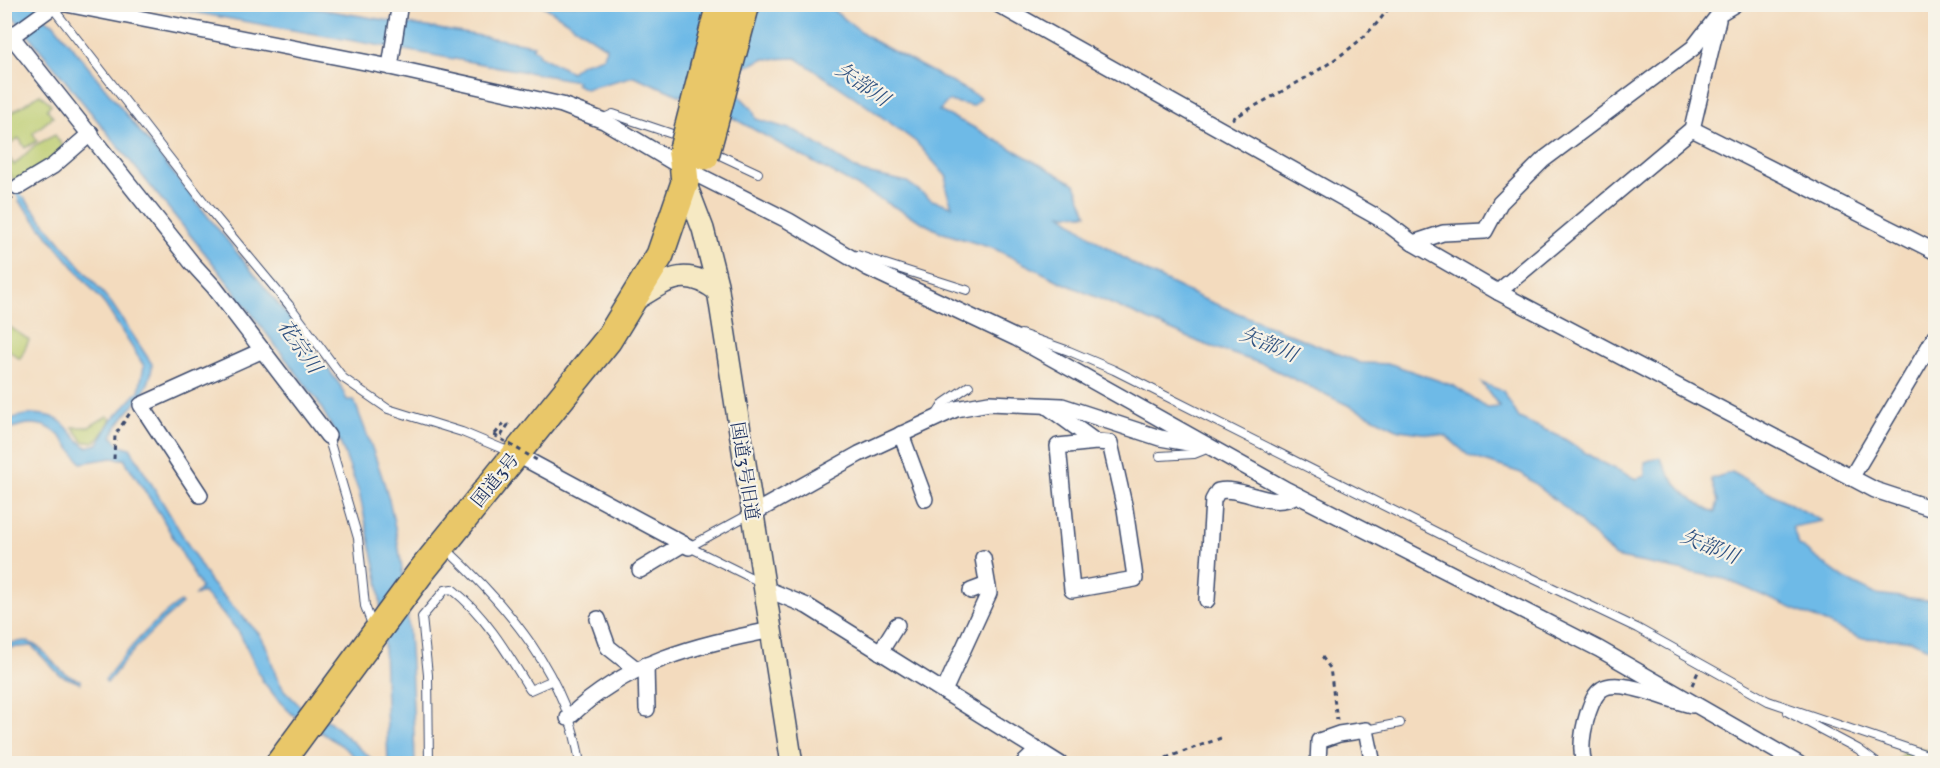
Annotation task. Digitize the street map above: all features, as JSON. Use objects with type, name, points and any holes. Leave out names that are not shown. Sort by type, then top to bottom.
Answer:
[{"type":"highway","name":"国道3号","points":[[690,166],[720,4]]},
{"type":"highway","name":"国道3号","points":[[279,764],[376,630],[608,340],[631,303],[660,255],[746,4]]},
{"type":"street","points":[[997,4],[1384,221],[1413,243],[1498,292],[1875,490],[1935,510]]},
{"type":"street","points":[[1413,243],[1443,233],[1485,231],[1500,202],[1543,160],[1623,97],[1693,48],[1721,9],[1735,4]]},
{"type":"street","points":[[328,436],[263,350],[8,31],[60,6],[390,68],[562,105],[601,119],[690,166],[835,247],[868,268],[1016,338],[1206,447],[1599,649],[1799,764]]},
{"type":"street","points":[[390,68],[399,9]]},
{"type":"street","points":[[1498,292],[1692,129],[1721,9]]},
{"type":"street","points":[[1692,129],[1935,252]]},
{"type":"street","points":[[18,187],[53,166],[91,133]]},
{"type":"street","name":"国道3号旧道","points":[[690,166],[718,291],[792,764]]},
{"type":"street","points":[[631,303],[680,276],[703,280],[718,291]]},
{"type":"street","points":[[1851,478],[1935,335]]},
{"type":"street","points":[[191,489],[141,405],[263,350]]},
{"type":"street","points":[[752,514],[859,454],[901,434],[956,409],[989,403],[1062,406],[1160,438],[1206,447]]},
{"type":"street","points":[[1048,407],[1096,442],[1110,443],[1125,508],[1136,579],[1072,590],[1058,446],[1096,442]]},
{"type":"street","points":[[901,434],[925,499]]},
{"type":"street","points":[[519,450],[686,545]]},
{"type":"street","points":[[1207,600],[1212,500],[1218,491],[1229,489],[1279,502],[1296,495]]},
{"type":"street","points":[[640,570],[686,545]]},
{"type":"street","points":[[944,691],[989,593],[983,558]]},
{"type":"street","points":[[970,591],[987,585]]},
{"type":"street","points":[[764,586],[807,606],[1060,764]]},
{"type":"street","points":[[598,619],[608,646],[641,667],[647,709]]},
{"type":"street","points":[[880,652],[897,625]]},
{"type":"street","points":[[568,718],[584,703],[641,667],[705,643],[771,630]]},
{"type":"street","points":[[1584,764],[1581,754],[1584,727],[1593,700],[1600,690],[1612,684],[1672,702],[1703,707]]},
{"type":"street","points":[[1318,764],[1318,734],[1366,730],[1373,764]]},
{"type":"street","points":[[1023,764],[1038,750]]},
{"type":"lane","points":[[60,6],[210,210],[289,305],[343,378],[388,409],[519,450]]},
{"type":"lane","points":[[601,119],[613,114],[668,131],[758,173]]},
{"type":"lane","points":[[835,247],[967,290]]},
{"type":"lane","points":[[1016,338],[1019,334],[1113,370],[1448,538],[1637,628],[1858,750],[1878,764]]},
{"type":"lane","points":[[933,420],[944,403],[969,386]]},
{"type":"lane","points":[[328,436],[358,538],[365,606],[376,630]]},
{"type":"lane","points":[[1160,456],[1194,454],[1206,447]]},
{"type":"lane","points":[[686,545],[752,514]]},
{"type":"lane","points":[[686,545],[764,586]]},
{"type":"lane","points":[[442,546],[478,578],[523,631],[553,680],[568,718],[580,764]]},
{"type":"lane","points":[[429,764],[428,675],[422,617],[445,590],[452,589],[463,597],[498,638],[530,690],[553,680]]},
{"type":"lane","points":[[1768,701],[1935,758]]},
{"type":"lane","points":[[1366,730],[1400,723]]},
{"type":"path","points":[[1217,127],[1328,63],[1363,37],[1383,18],[1391,4]]},
{"type":"path","points":[[114,459],[117,439],[115,435],[124,419],[141,405]]},
{"type":"path","points":[[506,424],[519,450],[494,435],[506,424]]},
{"type":"path","points":[[1322,657],[1330,668],[1339,734]]},
{"type":"path","points":[[1687,698],[1701,665]]},
{"type":"path","points":[[1149,764],[1221,738]]},
{"type":"green space","points":[[40,94],[51,104],[47,109],[53,117],[33,133],[37,141],[25,148],[19,138],[5,148],[5,117]]},
{"type":"green space","points":[[55,135],[66,151],[17,183],[5,169],[4,150],[14,165],[35,145]]},
{"type":"green space","points":[[4,323],[29,340],[20,359],[5,347]]},
{"type":"green space","points":[[107,416],[111,419],[104,433],[94,442],[83,441],[73,427],[89,427]]},
{"type":"green space","points":[[1912,747],[1935,753],[1935,763],[1895,764],[1903,752]]},
{"type":"water","name":"花宗川","points":[[4,5],[37,5],[47,20],[53,23],[299,330],[340,385],[347,400],[354,400],[389,500],[402,565],[409,631],[415,763],[388,763],[384,646],[378,579],[359,492],[340,442],[317,400],[216,267]]},
{"type":"water","name":"矢部川","points":[[153,5],[295,5],[534,45],[532,48],[539,52],[538,55],[571,72],[581,64],[604,57],[606,47],[542,5],[826,5],[874,41],[981,98],[973,106],[948,101],[939,111],[971,126],[1075,184],[1087,214],[1061,214],[1097,241],[1141,269],[1201,298],[1361,363],[1391,364],[1454,386],[1487,408],[1500,407],[1482,383],[1503,391],[1519,418],[1563,438],[1595,459],[1636,479],[1645,476],[1645,462],[1660,457],[1670,476],[1682,490],[1715,513],[1718,501],[1711,479],[1732,472],[1822,521],[1792,527],[1799,545],[1845,579],[1875,594],[1935,601],[1935,651],[1910,640],[1860,638],[1725,579],[1615,557],[1569,511],[1521,473],[1469,456],[1446,436],[1399,430],[1265,365],[1201,343],[1059,281],[995,249],[940,232],[733,118],[634,76],[585,89],[576,84],[577,81]],"holes":[[[796,58],[916,142],[947,177],[946,189],[952,206],[932,200],[907,182],[861,172],[796,131],[756,119],[753,110],[732,88],[742,68],[763,59]]]},
{"type":"water","points":[[24,198],[112,304],[152,364],[151,375],[142,394],[112,436],[120,445],[130,448],[211,583],[260,635],[284,690],[302,708],[330,722],[376,763],[362,763],[341,745],[292,714],[278,700],[262,680],[239,632],[203,592],[194,596],[201,588],[160,514],[124,459],[111,458],[81,463],[57,434],[42,425],[22,425],[5,432],[5,422],[11,419],[25,415],[40,415],[60,421],[87,447],[98,444],[112,420],[139,391],[144,366],[106,306],[19,201]]},
{"type":"water","points":[[180,602],[182,604],[142,641],[107,683],[105,680],[140,638]]},
{"type":"water","points":[[25,641],[40,649],[58,668],[72,678],[81,680],[80,683],[60,675],[32,646],[5,648],[5,644]]},
{"type":"waterway","points":[[4,175],[24,202]]}]
